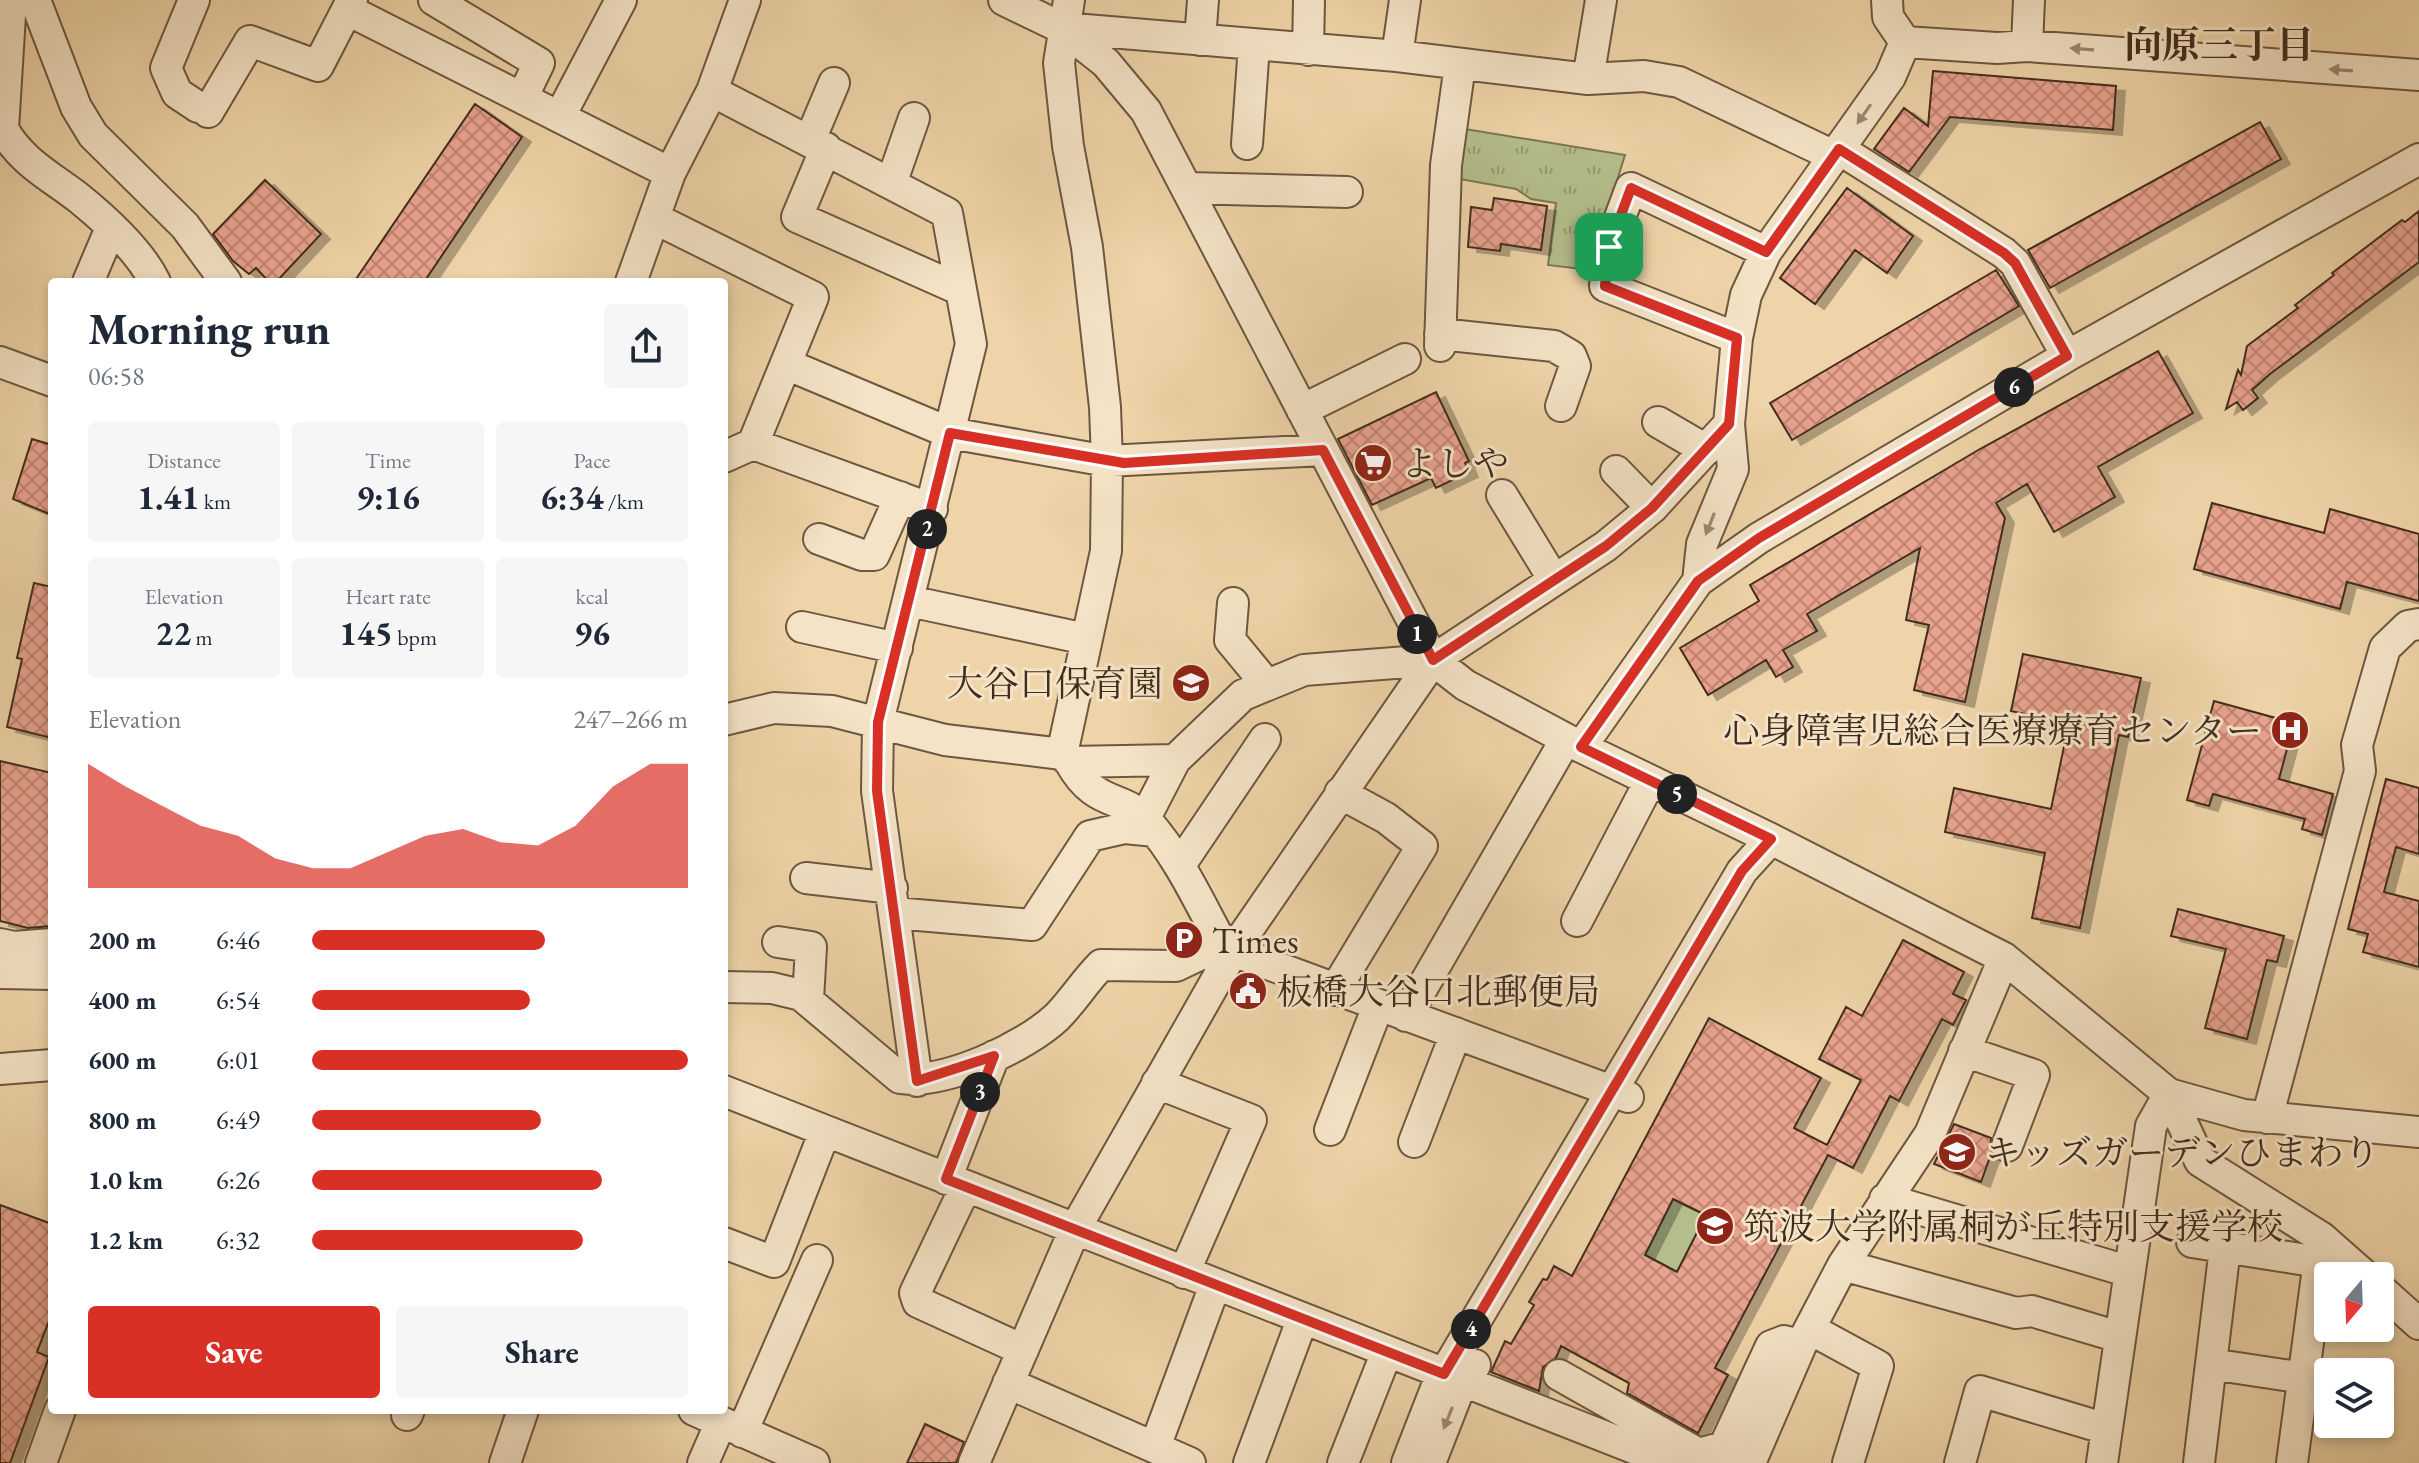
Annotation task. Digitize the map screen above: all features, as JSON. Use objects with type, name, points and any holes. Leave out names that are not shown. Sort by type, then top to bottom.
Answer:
[{"type":"street","points":[[7,0],[10,15],[1,131],[32,164],[79,198],[111,228],[147,265],[153,278]]},
{"type":"street","points":[[35,0],[76,107],[93,135],[185,226],[223,278]]},
{"type":"street","points":[[194,0],[166,68],[177,93],[203,110],[250,41],[318,66],[350,5],[670,173]]},
{"type":"street","points":[[434,0],[539,63],[522,98]]},
{"type":"street","points":[[560,116],[622,0],[631,3],[632,0]]},
{"type":"street","points":[[633,278],[670,173],[712,91],[745,0]]},
{"type":"street","points":[[1004,0],[1200,40],[1397,56],[1588,79],[1644,76],[1679,82],[1837,153],[2004,253],[2015,263],[2067,356]]},
{"type":"street","points":[[1200,40],[1203,0]]},
{"type":"street","points":[[1308,50],[1309,0]]},
{"type":"street","points":[[1397,56],[1405,0]]},
{"type":"street","points":[[1588,79],[1601,0]]},
{"type":"street","points":[[1887,0],[1888,17],[1905,42]]},
{"type":"street","points":[[2027,46],[2029,0]]},
{"type":"street","points":[[1065,14],[1146,111],[1433,660],[1465,685],[1574,743],[2004,958],[2169,1094],[2200,1161],[2341,1262]]},
{"type":"street","points":[[1065,14],[1059,63],[1068,146],[1089,262],[1107,461],[1106,551],[1086,639],[1066,758],[1090,791],[1150,825],[1180,865],[1227,947],[1335,990],[1621,1094]]},
{"type":"street","points":[[1905,42],[1997,48],[2027,46],[2419,75]]},
{"type":"street","points":[[1698,581],[1702,544],[1733,469],[1729,424],[1737,338],[1746,295],[1766,252],[1890,77],[1905,42]]},
{"type":"street","points":[[1247,144],[1254,45]]},
{"type":"street","points":[[1460,65],[1446,165],[1440,340],[1504,351],[1554,346],[1571,356],[1575,366],[1561,406]]},
{"type":"street","points":[[834,83],[797,217],[961,290]]},
{"type":"street","points":[[712,91],[892,181],[947,213],[971,344],[878,722],[877,791],[917,1081]]},
{"type":"street","points":[[892,181],[914,118]]},
{"type":"street","points":[[1406,1016],[1574,743],[1698,581],[1759,538],[2067,356],[2419,159]]},
{"type":"street","points":[[1187,188],[1347,192]]},
{"type":"street","points":[[1737,338],[1605,286],[1609,247],[1631,188],[1766,252]]},
{"type":"street","points":[[656,219],[813,297],[753,444],[728,455]]},
{"type":"street","points":[[90,278],[111,228]]},
{"type":"street","points":[[1302,410],[1405,359]]},
{"type":"street","points":[[0,362],[48,375]]},
{"type":"street","points":[[786,364],[950,433],[1107,461],[1323,450]]},
{"type":"street","points":[[1658,422],[1706,450]]},
{"type":"street","points":[[974,1463],[1075,1229],[1157,1083],[1227,947],[1433,660],[1606,546],[1652,508],[1729,424]]},
{"type":"street","points":[[753,444],[932,509]]},
{"type":"street","points":[[1616,471],[1652,508]]},
{"type":"street","points":[[1502,495],[1554,580]]},
{"type":"street","points":[[819,539],[862,555],[874,555],[900,497]]},
{"type":"street","points":[[909,601],[1086,639]]},
{"type":"street","points":[[1233,603],[1230,640],[1267,685]]},
{"type":"street","points":[[2267,1118],[2360,771],[2357,745],[2385,648],[2408,626],[2419,624]]},
{"type":"street","points":[[802,627],[897,648]]},
{"type":"street","points":[[1150,825],[1175,760],[1230,712],[1243,695],[1304,670],[1433,660]]},
{"type":"street","points":[[728,719],[774,708],[832,711],[945,740],[1066,758],[1175,760]]},
{"type":"street","points":[[1180,865],[1265,739]]},
{"type":"street","points":[[1577,921],[1650,781]]},
{"type":"street","points":[[1335,990],[1422,846],[1386,818],[1340,793]]},
{"type":"street","points":[[806,878],[893,901],[1032,925],[1090,836],[1150,825]]},
{"type":"street","points":[[1407,1463],[1621,1094],[1769,866],[1771,839]]},
{"type":"street","points":[[778,942],[811,947],[808,1000]]},
{"type":"street","points":[[0,944],[14,947],[48,944]]},
{"type":"street","points":[[728,987],[772,988],[808,1000],[900,1078],[917,1081],[994,1056],[1031,1039],[1050,1023],[1101,965],[1176,966],[1227,947]]},
{"type":"street","points":[[1559,1375],[1699,1454],[1724,1447],[1751,1461],[1805,1337],[1843,1265],[1930,1134],[2004,958]]},
{"type":"street","points":[[0,973],[48,974]]},
{"type":"street","points":[[1330,1130],[1378,1006]]},
{"type":"street","points":[[1414,1142],[1456,1033]]},
{"type":"street","points":[[1964,1051],[2034,1075],[2007,1146]]},
{"type":"street","points":[[994,1056],[956,1183],[915,1293],[918,1302],[1023,1350]]},
{"type":"street","points":[[0,1069],[48,1065]]},
{"type":"street","points":[[1157,1083],[1251,1120],[1184,1273]]},
{"type":"street","points":[[728,1093],[1386,1354],[1672,1463]]},
{"type":"street","points":[[2169,1094],[2267,1118],[2419,1132]]},
{"type":"street","points":[[2102,1463],[2127,1271],[2151,1126],[2169,1094]]},
{"type":"street","points":[[728,1245],[774,1262],[825,1131]]},
{"type":"street","points":[[1885,1199],[2127,1271]]},
{"type":"street","points":[[2192,1242],[2225,1248],[2320,1250]]},
{"type":"street","points":[[2199,1463],[2225,1248]]},
{"type":"street","points":[[2292,1463],[2320,1250]]},
{"type":"street","points":[[728,1406],[817,1260]]},
{"type":"street","points":[[1843,1265],[2016,1313],[2032,1311],[2119,1337]]},
{"type":"street","points":[[1155,1447],[1215,1285]]},
{"type":"street","points":[[2394,1302],[2419,1324]]},
{"type":"street","points":[[1249,1463],[1302,1320]]},
{"type":"street","points":[[1724,1447],[1771,1346],[1805,1337],[1878,1366],[1848,1463]]},
{"type":"street","points":[[1343,1463],[1386,1354]]},
{"type":"street","points":[[2211,1364],[2304,1378]]},
{"type":"street","points":[[1430,1463],[1454,1378]]},
{"type":"street","points":[[1008,1383],[1185,1462]]},
{"type":"street","points":[[1960,1463],[1980,1391],[2107,1429]]},
{"type":"street","points":[[51,1459],[59,1414]]},
{"type":"street","points":[[505,1463],[522,1414]]},
{"type":"street","points":[[703,1463],[719,1421],[797,1460]]},
{"type":"green space","points":[[1465,129],[1625,155],[1589,270],[1548,265],[1556,203],[1531,199],[1516,189],[1454,178]]},
{"type":"green space","points":[[1673,1199],[1706,1215],[1677,1272],[1645,1255]]},
{"type":"building","points":[[1933,71],[2116,86],[2113,130],[1950,117],[1909,172],[1874,149],[1904,108],[1928,126]]},
{"type":"building","points":[[475,104],[522,137],[427,278],[357,278]]},
{"type":"building","points":[[2260,122],[2281,159],[2050,288],[2028,250]]},
{"type":"building","points":[[265,180],[321,234],[280,278],[265,278],[256,268],[249,274],[233,261],[213,234]]},
{"type":"building","points":[[1847,188],[1913,236],[1887,273],[1855,250],[1815,304],[1780,278]]},
{"type":"building","points":[[1494,198],[1547,206],[1541,250],[1501,244],[1500,251],[1468,247],[1471,207],[1492,210]]},
{"type":"building","points":[[2419,211],[2419,262],[2270,374],[2252,390],[2258,398],[2243,410],[2237,402],[2226,409],[2238,370],[2241,375],[2247,346],[2298,308],[2295,305],[2334,275],[2332,273],[2402,220],[2405,222]]},
{"type":"building","points":[[1996,270],[2019,306],[1792,440],[1770,403]]},
{"type":"building","points":[[2158,351],[2193,413],[2098,467],[2115,497],[2054,532],[2027,484],[1996,503],[2005,518],[1965,702],[1914,690],[1929,625],[1906,620],[1920,548],[1807,614],[1817,631],[1783,650],[1793,667],[1776,677],[1766,660],[1708,695],[1680,648],[1759,601],[1750,585],[1980,449]]},
{"type":"building","points":[[1436,392],[1469,461],[1465,463],[1469,472],[1436,488],[1431,478],[1372,505],[1338,439]]},
{"type":"building","points":[[32,439],[48,444],[48,513],[13,499]]},
{"type":"building","points":[[2212,503],[2324,533],[2330,509],[2419,534],[2419,601],[2347,582],[2340,609],[2194,569]]},
{"type":"building","points":[[34,583],[48,586],[48,737],[7,727],[22,659],[17,658]]},
{"type":"building","points":[[2023,654],[2141,678],[2128,737],[2119,735],[2080,928],[2032,918],[2045,853],[1945,832],[1954,788],[2051,809],[2067,732],[2041,727],[2043,718],[2011,711]]},
{"type":"building","points":[[2214,701],[2294,723],[2279,779],[2333,794],[2322,835],[2302,829],[2305,819],[2213,794],[2209,806],[2187,800]]},
{"type":"building","points":[[0,761],[48,772],[48,926],[28,928],[0,921]]},
{"type":"building","points":[[2386,779],[2419,788],[2419,854],[2396,847],[2384,892],[2419,901],[2419,967],[2363,952],[2368,934],[2348,929]]},
{"type":"building","points":[[2178,909],[2284,936],[2277,962],[2267,960],[2247,1039],[2205,1028],[2226,949],[2171,936]]},
{"type":"building","points":[[1903,940],[1964,972],[1953,994],[1966,1000],[1953,1025],[1942,1019],[1899,1101],[1890,1096],[1853,1168],[1828,1155],[1715,1368],[1728,1375],[1698,1433],[1627,1393],[1629,1383],[1561,1346],[1556,1358],[1543,1367],[1539,1391],[1491,1372],[1505,1341],[1511,1344],[1534,1305],[1529,1302],[1543,1279],[1547,1280],[1554,1266],[1572,1276],[1709,1018],[1821,1078],[1794,1128],[1827,1145],[1861,1080],[1819,1059],[1846,1007],[1862,1016]],"holes":[[[1673,1199],[1706,1215],[1677,1272],[1645,1255]]]},
{"type":"building","points":[[1954,1124],[1991,1138],[1991,1154],[1981,1182],[1934,1164]]},
{"type":"building","points":[[0,1205],[48,1223],[48,1323],[37,1352],[48,1357],[48,1360],[10,1463],[0,1463]]},
{"type":"building","points":[[925,1424],[964,1442],[956,1463],[907,1463]]},
{"type":"place","name":"よしや","points":[[1373,463]]},
{"type":"place","name":"大谷口保育園","points":[[1191,683]]},
{"type":"place","name":"心身障害児総合医療療育センター","points":[[2290,730]]},
{"type":"place","name":"Times","points":[[1184,940]]},
{"type":"place","name":"板橋大谷口北郵便局","points":[[1248,991]]},
{"type":"place","name":"キッズガーデンひまわり","points":[[1957,1152]]},
{"type":"place","name":"筑波大学附属桐が丘特別支援学校","points":[[1715,1226]]},
{"type":"district","name":"向原三丁目","points":[[2219,44]]},
{"type":"route","points":[[1839,149],[2004,253],[2015,263],[2067,356],[1759,538],[1698,581],[1581,747],[1771,839],[1742,871],[1444,1374],[1386,1354],[946,1179],[994,1056],[917,1081],[877,791],[878,722],[950,433],[1124,463],[1323,450],[1433,660],[1606,546],[1652,508],[1729,424],[1737,338],[1605,286],[1609,247],[1631,188],[1766,252],[1839,149]]}]
